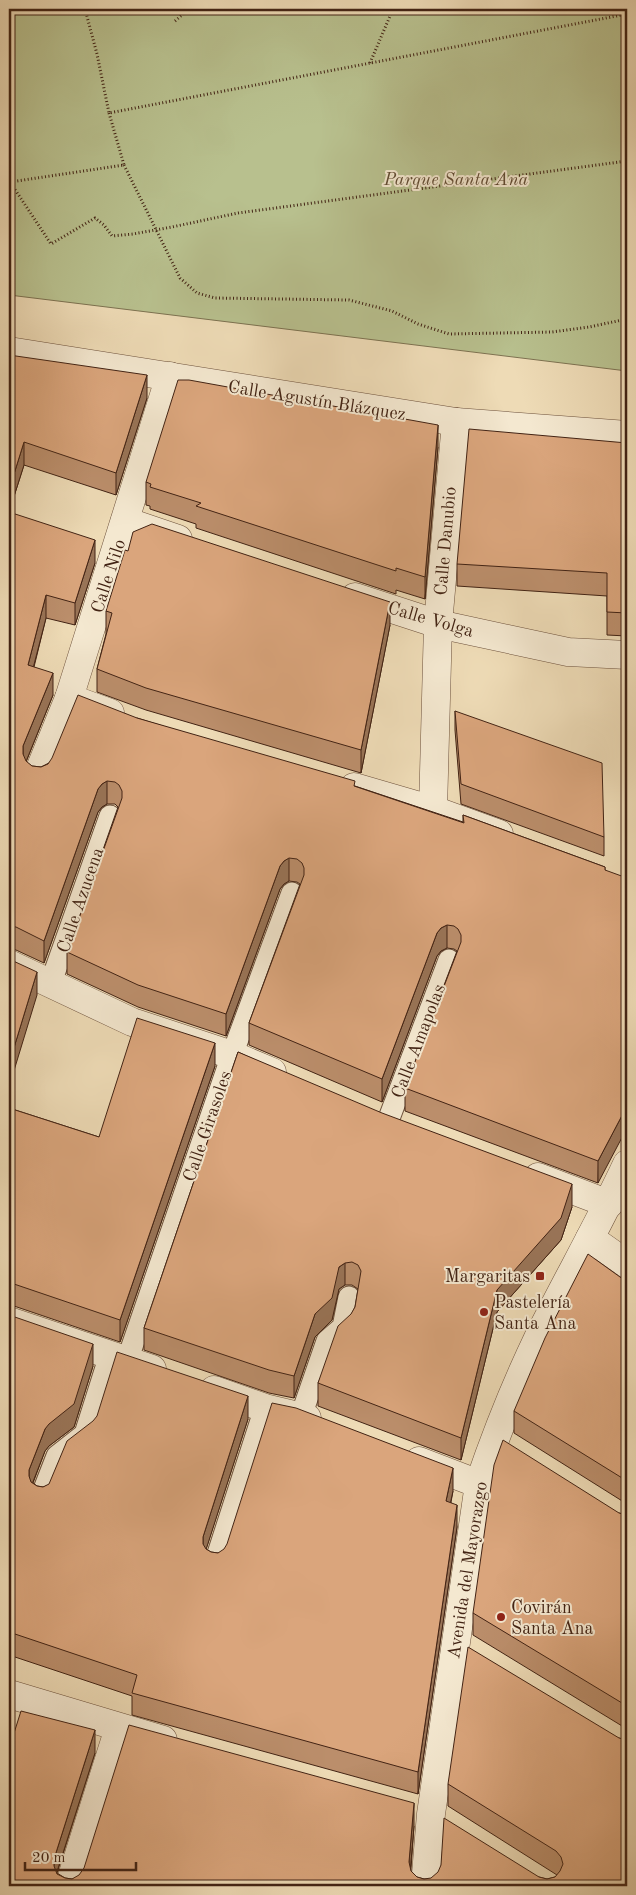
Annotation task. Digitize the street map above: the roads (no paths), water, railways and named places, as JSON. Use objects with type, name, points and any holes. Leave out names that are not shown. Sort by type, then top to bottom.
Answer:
[{"type":"street","name":"Calle Agustín Blázquez","points":[[9,350],[456,422],[627,435]]},
{"type":"street","name":"Calle Nilo","points":[[38,774],[69,698],[170,376]]},
{"type":"street","name":"Calle Danubio","points":[[433,810],[438,624],[456,422]]},
{"type":"street","points":[[125,521],[201,546]]},
{"type":"street","name":"Calle Volga","points":[[334,590],[438,624],[568,652],[627,655]]},
{"type":"street","points":[[69,698],[132,722]]},
{"type":"street","points":[[329,780],[433,810],[526,844]]},
{"type":"street","points":[[9,964],[50,985],[132,1022],[232,1055],[296,1082]]},
{"type":"street","points":[[379,1117],[415,1131]]},
{"type":"street","name":"Avenida del Mayorazgo","points":[[425,1886],[431,1814],[478,1484],[494,1438],[539,1338],[609,1204],[627,1164]]},
{"type":"street","points":[[517,1169],[609,1204]]},
{"type":"street","points":[[590,1238],[627,1264]]},
{"type":"street","points":[[9,1320],[182,1380],[266,1408],[301,1416],[327,1426]]},
{"type":"street","points":[[494,1438],[519,1454]]},
{"type":"street","points":[[398,1453],[478,1484]]},
{"type":"street","points":[[455,1643],[480,1658]]},
{"type":"street","points":[[9,1694],[185,1746]]},
{"type":"street","points":[[69,1886],[119,1728]]},
{"type":"street","points":[[403,1806],[431,1814],[456,1829]]},
{"type":"lane","name":"Calle Azucena","points":[[50,985],[110,816]]},
{"type":"lane","name":"Calle Girasoles","points":[[41,1497],[57,1456],[85,1434],[118,1358],[292,893]]},
{"type":"lane","name":"Calle Amapolas","points":[[379,1117],[449,960]]},
{"type":"lane","points":[[301,1416],[327,1341],[343,1327],[349,1297]]},
{"type":"lane","points":[[215,1563],[266,1408]]},
{"type":"place","name":"Margaritas","points":[[540,1276]]},
{"type":"place","name":"Pastelería Santa Ana","points":[[484,1312]]},
{"type":"place","name":"Covirán Santa Ana","points":[[501,1617]]},
{"type":"park label","name":"Parque Santa Ana","points":[[456,179]]}]
